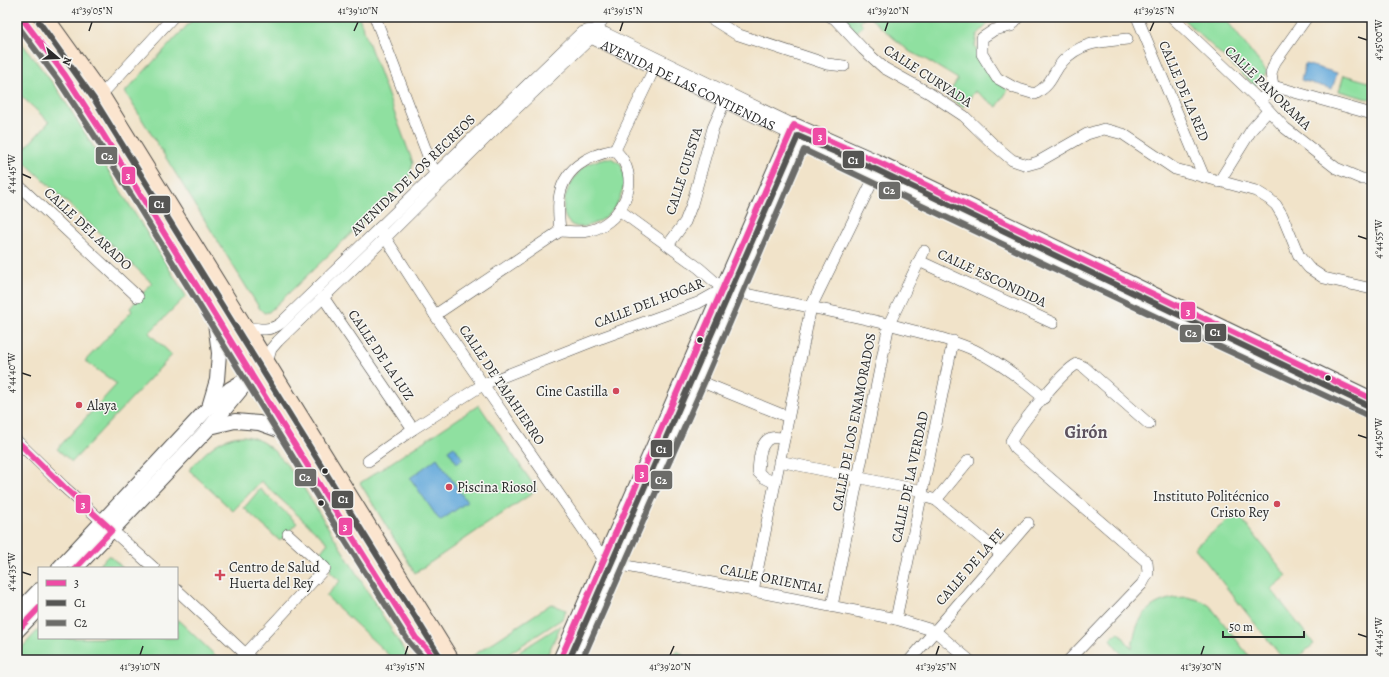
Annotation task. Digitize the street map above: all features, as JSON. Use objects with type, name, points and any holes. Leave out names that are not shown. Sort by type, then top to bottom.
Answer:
[{"type":"main road","points":[[21,17],[65,75],[103,134],[287,433],[430,660]]},
{"type":"main road","points":[[45,17],[101,95],[451,660]]},
{"type":"main road","points":[[65,75],[84,88],[101,95]]},
{"type":"main road","points":[[101,95],[96,101],[95,109],[103,134]]},
{"type":"main road","points":[[245,327],[252,376]]},
{"type":"main road","points":[[252,376],[263,376],[270,382],[366,536],[381,546]]},
{"type":"main road","points":[[416,638],[435,660]]},
{"type":"street","points":[[101,95],[173,17]]},
{"type":"street","points":[[375,17],[438,178]]},
{"type":"street","points":[[594,34],[604,17]]},
{"type":"street","points":[[709,17],[736,34],[826,64],[844,66]]},
{"type":"street","name":"CALLE CURVADA","points":[[831,17],[834,18],[863,49],[884,68],[929,93],[964,116],[1012,160],[1027,165],[1038,162],[1087,134],[1104,129],[1123,134],[1175,170],[1256,191],[1269,199],[1276,205],[1282,214],[1298,256],[1309,268],[1324,278],[1372,289]]},
{"type":"street","points":[[1018,17],[1011,26],[994,30],[982,38],[982,54],[997,78],[1015,88],[1035,94],[1045,88],[1063,62],[1078,50],[1091,43],[1126,39]]},
{"type":"street","name":"CALLE DE LA RED","points":[[1137,17],[1204,177]]},
{"type":"street","name":"CALLE PANORAMA","points":[[1172,17],[1260,101],[1285,128],[1336,168],[1362,179],[1372,179]]},
{"type":"street","points":[[1260,101],[1273,86],[1271,73],[1275,62],[1307,17]]},
{"type":"street","name":"AVENIDA DE LOS RECREOS","points":[[267,362],[271,349],[278,340],[323,297],[382,233],[581,33],[588,30],[594,34]]},
{"type":"street","name":"AVENIDA DE LAS CONTIENDAS","points":[[594,34],[654,69],[724,103],[880,164],[1372,399]]},
{"type":"street","name":"AVENIDA DE LAS CONTIENDAS","points":[[594,34],[797,132],[876,174],[1201,330],[1372,409]]},
{"type":"street","points":[[615,150],[654,69]]},
{"type":"street","points":[[1273,86],[1372,114]]},
{"type":"street","name":"CALLE CUESTA","points":[[668,245],[685,222],[692,204],[713,128],[724,103]]},
{"type":"street","points":[[1219,182],[1252,129],[1268,110]]},
{"type":"street","points":[[719,284],[730,272],[797,132]]},
{"type":"street","points":[[573,660],[610,561],[711,316],[719,284],[797,132]]},
{"type":"street","points":[[436,315],[560,231],[587,231],[598,228],[606,223],[620,210],[626,198],[629,187],[629,178],[624,160],[615,150]]},
{"type":"street","points":[[560,231],[559,198],[563,185],[570,174],[577,165],[589,157],[615,150]]},
{"type":"street","points":[[753,590],[811,307],[876,174]]},
{"type":"street","name":"CALLE DEL ARADO","points":[[17,184],[138,297]]},
{"type":"street","points":[[620,210],[719,284],[811,307],[889,324],[953,341],[975,351],[998,365],[1030,386],[1044,398]]},
{"type":"street","name":"AVENIDA DE LOS RECREOS","points":[[245,327],[265,330],[276,327],[382,233]]},
{"type":"street","name":"CALLE DE TAJAHIERRO","points":[[382,233],[436,315],[579,524],[610,561]]},
{"type":"street","name":"CALLE ESCONDIDA","points":[[921,256],[1053,323]]},
{"type":"street","name":"CALLE DE LOS ENAMORADOS","points":[[832,606],[889,324],[921,256]]},
{"type":"street","points":[[560,660],[610,561],[697,380],[720,276],[730,272]]},
{"type":"street","name":"CALLE DEL HOGAR","points":[[368,461],[413,429],[484,384],[601,338],[698,303],[719,284]]},
{"type":"street","name":"CALLE DE LA LUZ","points":[[323,297],[413,429]]},
{"type":"street","points":[[698,303],[707,309],[711,316]]},
{"type":"street","points":[[209,407],[217,380],[219,353],[213,313]]},
{"type":"street","name":"CALLE DE LA VERDAD","points":[[896,619],[953,341]]},
{"type":"street","points":[[1069,660],[1142,584],[1148,573],[1147,562],[1060,485],[1015,448],[1011,441],[1044,398],[1070,368],[1077,364],[1084,368],[1149,424]]},
{"type":"street","points":[[77,567],[107,526],[209,407],[230,389],[252,376]]},
{"type":"street","points":[[60,567],[107,526],[210,428],[252,376]]},
{"type":"street","points":[[697,380],[788,417]]},
{"type":"street","points":[[210,428],[235,421],[259,423],[287,433]]},
{"type":"street","points":[[775,483],[762,477],[758,472],[759,457],[763,444],[771,438],[784,438]]},
{"type":"street","points":[[17,441],[153,567]]},
{"type":"street","points":[[936,500],[969,460]]},
{"type":"street","points":[[779,461],[858,477],[922,493],[936,500],[1001,554]]},
{"type":"street","name":"CALLE DE LA FE","points":[[910,660],[1028,523]]},
{"type":"street","points":[[178,591],[246,658],[325,568],[288,534]]},
{"type":"street","name":"CALLE ORIENTAL","points":[[610,561],[896,619],[935,631]]},
{"type":"street","points":[[17,613],[38,591]]},
{"type":"street","points":[[17,631],[38,609]]},
{"type":"street","points":[[935,631],[969,660]]},
{"type":"green space","points":[[195,17],[359,17],[413,163],[409,178],[269,312],[264,313],[260,309],[125,92]]},
{"type":"green space","points":[[841,17],[865,17],[860,22],[863,25],[857,32]]},
{"type":"green space","points":[[869,17],[1010,17],[1007,20],[996,20],[989,23],[977,35],[975,46],[991,78],[1008,90],[997,107],[975,91],[963,107],[947,96],[958,79],[925,59],[910,52]]},
{"type":"green space","points":[[1181,17],[1224,17],[1267,72],[1255,86]]},
{"type":"green space","points":[[17,37],[58,90],[186,296],[149,333],[172,355],[72,462],[57,449],[117,384],[85,361],[132,311],[130,308],[152,283],[18,156],[49,122],[17,92]]},
{"type":"green space","points":[[1344,75],[1372,83],[1372,100],[1339,91]]},
{"type":"green space","points":[[605,158],[611,158],[621,164],[625,183],[620,197],[614,208],[606,217],[588,226],[576,227],[566,219],[564,203],[566,194],[575,178],[585,166]]},
{"type":"green space","name":"Piscina Riosol","points":[[479,405],[537,490],[415,573],[360,483]]},
{"type":"green space","points":[[244,436],[254,438],[272,449],[293,473],[410,660],[394,660],[326,596],[340,581],[330,572],[330,564],[319,554],[328,543],[261,481],[233,511],[189,470],[207,452],[220,442],[235,437]]},
{"type":"green space","points":[[260,489],[297,523],[280,541],[244,508]]},
{"type":"green space","points":[[1237,513],[1287,576],[1271,589],[1314,644],[1294,660],[1284,660],[1195,548]]},
{"type":"green space","points":[[109,555],[122,567],[97,567]]},
{"type":"green space","points":[[1187,597],[1202,601],[1210,606],[1252,660],[1126,660],[1110,639],[1119,632],[1132,649],[1137,626],[1148,610],[1164,601],[1174,598]]},
{"type":"green space","points":[[551,604],[566,610],[562,619],[499,660],[472,660],[471,657]]},
{"type":"green space","points":[[178,620],[216,656],[212,660],[17,660],[17,653],[38,630],[38,639],[178,639]]},
{"type":"green space","points":[[561,625],[545,660],[523,660],[519,652]]},
{"type":"green space","points":[[678,651],[688,660],[670,660]]},
{"type":"water","points":[[1305,64],[1337,73],[1332,89],[1301,80]]},
{"type":"water","points":[[454,446],[463,459],[457,463],[448,450]]},
{"type":"water","points":[[437,458],[467,502],[440,521],[410,478]]},
{"type":"transit line","name":"3","points":[[21,17],[65,75],[103,134],[327,497],[416,638],[435,660]]},
{"type":"transit line","name":"C1","points":[[39,22],[94,99],[442,660]]},
{"type":"transit line","name":"C2","points":[[17,25],[58,80],[96,138],[320,501],[409,642],[425,660]]},
{"type":"transit line","name":"3","points":[[560,660],[794,125],[880,163],[1372,399]]},
{"type":"transit line","name":"C1","points":[[569,660],[798,136],[877,170],[1369,406]]},
{"type":"transit line","name":"C2","points":[[582,660],[704,383],[804,150],[1369,416]]},
{"type":"transit line","name":"3","points":[[17,441],[64,487],[112,530],[77,567]]},
{"type":"transit line","name":"3","points":[[17,631],[38,609]]},
{"type":"place","name":"Cine Castilla","points":[[616,391]]},
{"type":"place","name":"Alaya","points":[[79,405]]},
{"type":"place","name":"Piscina Riosol","points":[[449,487]]},
{"type":"place","name":"Instituto Politécnico Cristo Rey","points":[[1277,504]]},
{"type":"place","name":"Centro de Salud Huerta del Rey","points":[[220,575]]},
{"type":"district","name":"Girón","points":[[1086,432]]}]
